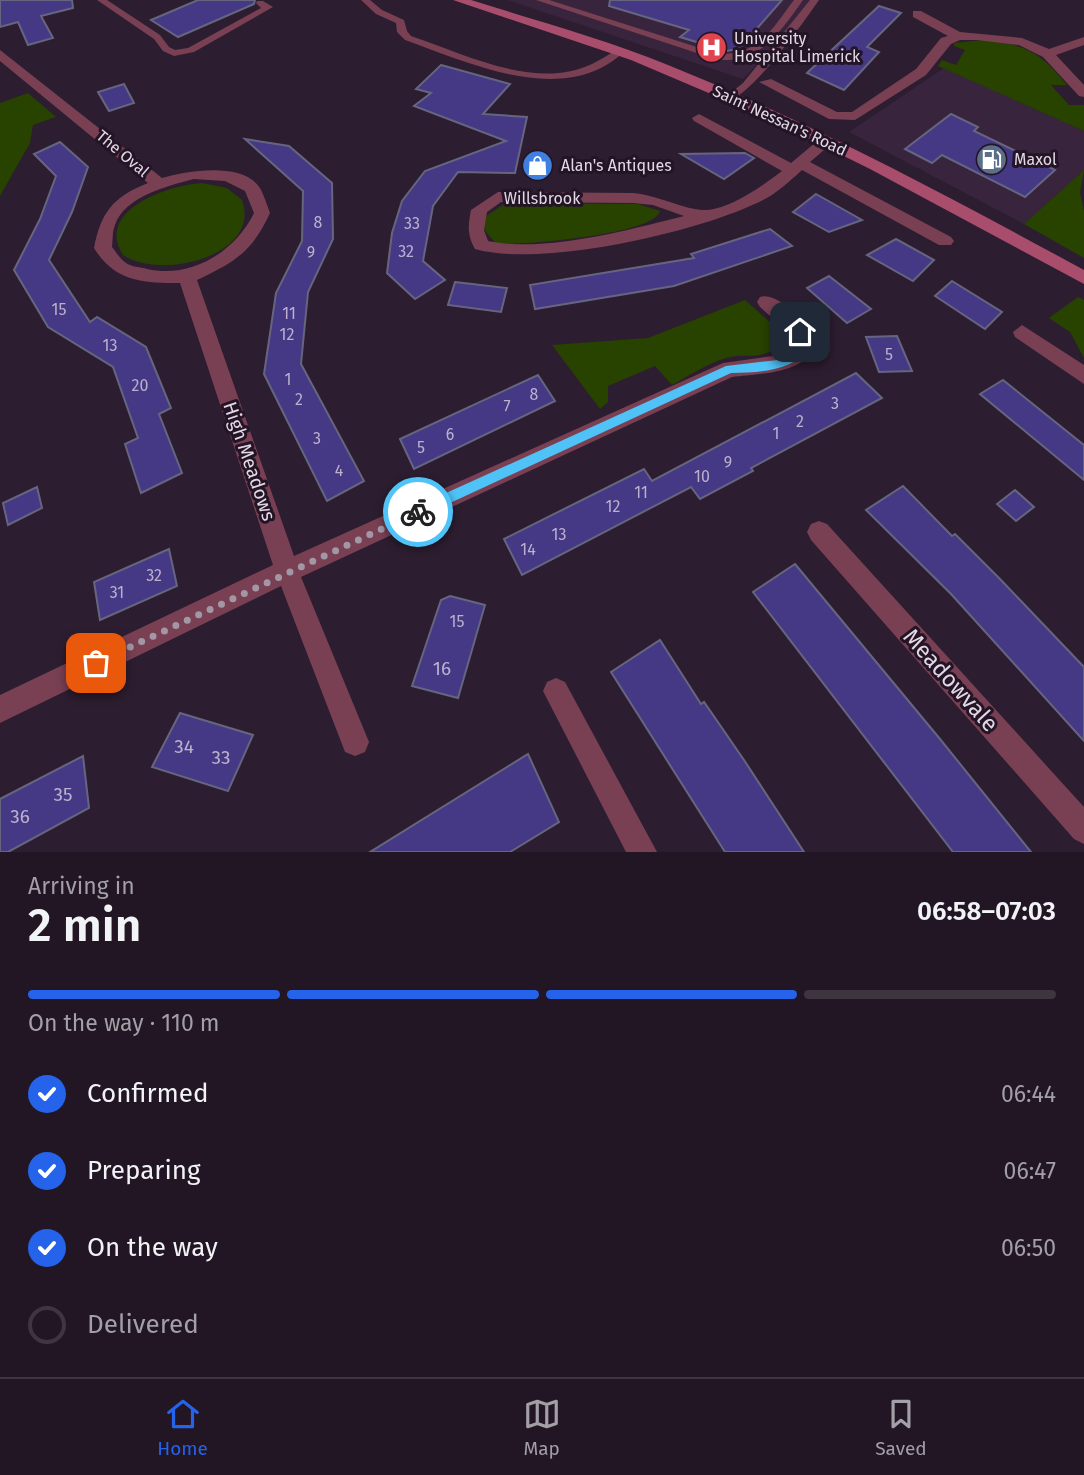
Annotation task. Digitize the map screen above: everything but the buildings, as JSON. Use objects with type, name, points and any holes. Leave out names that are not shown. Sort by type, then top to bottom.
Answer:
[{"type":"main road","name":"Saint Nessan's Road","points":[[459,0],[619,52],[732,97],[952,205],[1084,278]]},
{"type":"street","points":[[917,14],[958,36]]},
{"type":"street","points":[[766,82],[834,116],[855,116],[921,72],[946,41],[958,36],[1003,38],[1022,42],[1048,54],[1084,93]]},
{"type":"street","points":[[1048,54],[1084,41]]},
{"type":"street","name":"The Oval","points":[[0,54],[158,183]]},
{"type":"street","points":[[699,117],[945,242]]},
{"type":"street","name":"Willsbrook","points":[[701,215],[654,200],[633,198],[498,197],[479,210],[476,230],[481,245],[492,251],[528,250],[588,243],[701,215],[759,195],[826,141]]},
{"type":"street","name":"The Oval","points":[[194,174],[228,176],[252,188],[261,213],[250,238],[225,259],[187,277],[154,277],[121,269],[103,248],[108,222],[128,199],[158,183],[194,174]]},
{"type":"street","name":"High Meadows","points":[[187,277],[287,571],[355,743]]},
{"type":"street","points":[[0,709],[287,571],[730,369],[763,368],[781,363],[804,349],[805,341],[800,332],[766,302]]},
{"type":"street","points":[[1022,332],[1084,376]]},
{"type":"street","name":"Meadowvale","points":[[819,532],[1084,829]]},
{"type":"street","points":[[556,691],[642,852]]},
{"type":"lane","points":[[101,0],[157,37],[166,49],[174,53],[191,50],[268,7],[260,3]]},
{"type":"lane","points":[[365,0],[379,12],[401,22],[402,32],[408,37],[536,78],[580,74],[601,65],[619,52]]},
{"type":"lane","points":[[540,0],[718,57],[735,60],[757,52],[799,0]]},
{"type":"lane","points":[[732,97],[747,85],[815,0]]},
{"type":"shaded area","name":"University Hospital Limerick","points":[[507,0],[819,0],[743,79]]},
{"type":"shaded area","points":[[944,68],[1084,131],[1084,170],[1024,224],[849,132]]},
{"type":"green space","points":[[983,40],[1022,47],[1048,64],[1067,85],[1051,85],[1069,105],[1084,105],[1084,131],[938,66],[942,60],[956,65],[965,50],[954,46],[954,43]]},
{"type":"green space","points":[[28,93],[56,117],[33,125],[30,143],[0,196],[0,103]]},
{"type":"green space","points":[[1084,170],[1080,192],[1084,211],[1084,258],[1024,224]]},
{"type":"green space","points":[[202,183],[227,188],[242,200],[244,219],[237,235],[223,248],[205,258],[183,264],[140,262],[123,255],[117,239],[118,225],[127,213],[155,195]]},
{"type":"green space","points":[[506,203],[638,204],[660,211],[652,219],[612,232],[531,243],[496,244],[483,228],[486,216]]},
{"type":"green space","points":[[1078,297],[1084,300],[1084,358],[1070,332],[1049,318]]},
{"type":"green space","points":[[745,300],[781,332],[782,344],[761,355],[726,358],[672,385],[655,366],[608,386],[608,402],[600,409],[552,345],[648,338]]},
{"type":"way so far","points":[[96,663],[287,571],[418,512]]},
{"type":"place","name":"University Hospital Limerick","points":[[711,47]]},
{"type":"place","name":"Maxol","points":[[991,159]]},
{"type":"place","name":"Alan's Antiques","points":[[538,165]]},
{"type":"route","points":[[418,512],[730,369],[763,368],[781,363],[804,349],[805,341],[800,332]]}]
